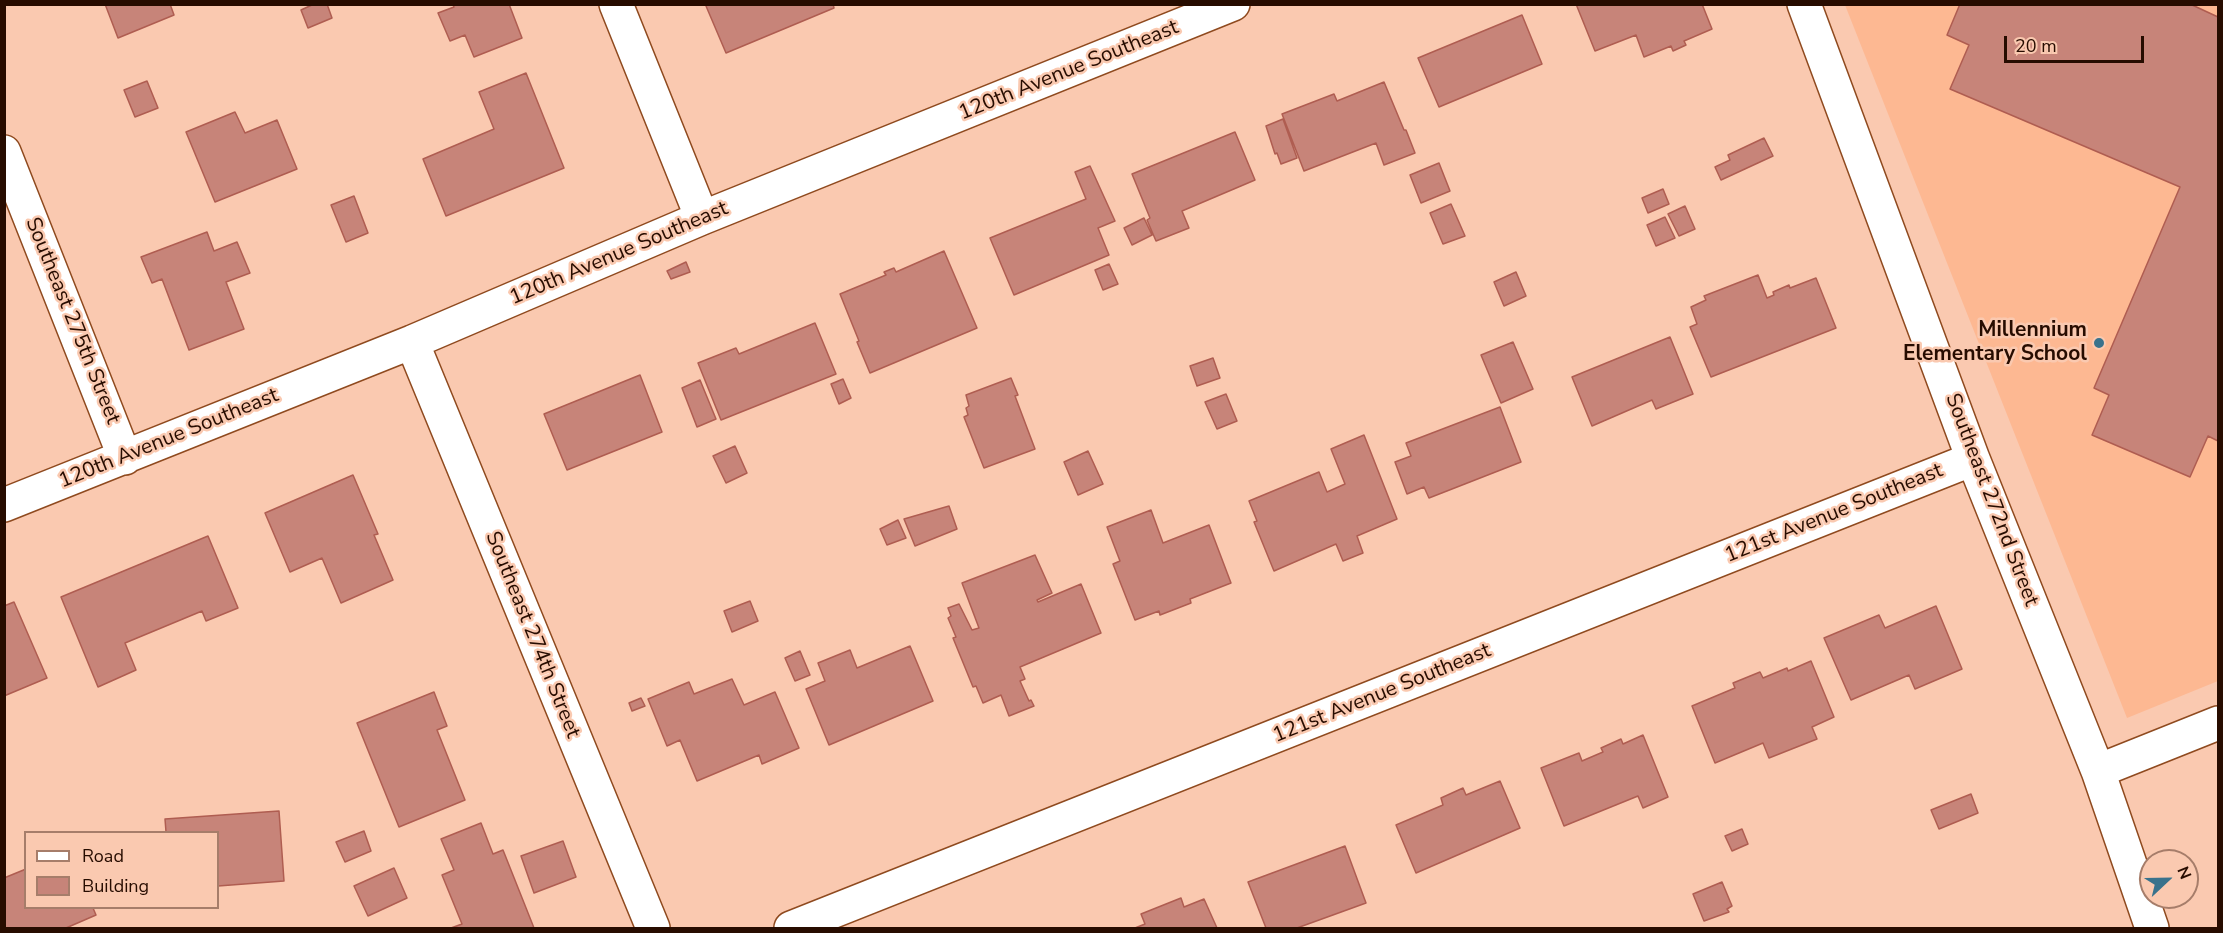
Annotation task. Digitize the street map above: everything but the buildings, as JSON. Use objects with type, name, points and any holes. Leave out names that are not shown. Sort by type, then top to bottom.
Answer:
[{"type":"street","points":[[616,4],[702,218]]},
{"type":"street","name":"120th Avenue Southeast","points":[[4,505],[412,342],[702,218],[1233,4]]},
{"type":"street","name":"Southeast 272nd Street","points":[[1804,4],[1973,459],[2098,771],[2152,928]]},
{"type":"street","name":"Southeast 275th Street","points":[[4,152],[125,458]]},
{"type":"street","name":"Southeast 274th Street","points":[[412,342],[652,928]]},
{"type":"street","name":"121st Avenue Southeast","points":[[791,928],[1973,459]]},
{"type":"street","points":[[2098,771],[2218,723]]},
{"type":"shaded area","name":"Millennium Elementary School","points":[[1845,5],[2218,5],[2218,681],[2127,718]]},
{"type":"place","name":"Millennium Elementary School","points":[[2099,343]]}]
